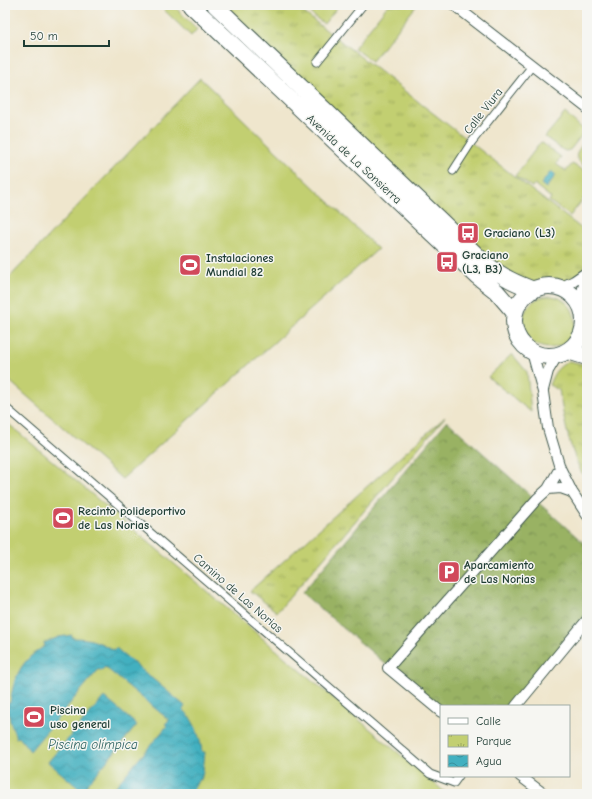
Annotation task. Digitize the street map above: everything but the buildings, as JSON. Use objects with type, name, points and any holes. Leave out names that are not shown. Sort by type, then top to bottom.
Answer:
[{"type":"main road","name":"Avenida de La Sonsierra","points":[[191,5],[477,276],[496,291],[515,313]]},
{"type":"main road","name":"Avenida de La Sonsierra","points":[[214,5],[488,265],[503,277],[514,283],[534,290]]},
{"type":"main road","points":[[562,353],[576,344],[586,327],[580,304],[572,294],[560,288],[547,286],[534,290],[525,296],[519,303],[514,320],[517,335],[526,347],[532,352],[544,356],[562,353],[587,357]]},
{"type":"street","points":[[318,62],[363,5]]},
{"type":"street","points":[[454,5],[587,108]]},
{"type":"street","name":"Calle Viura","points":[[453,171],[471,143],[532,66]]},
{"type":"street","points":[[560,288],[587,273]]},
{"type":"street","points":[[580,304],[582,288],[587,273]]},
{"type":"street","points":[[532,352],[543,392],[548,428],[560,468],[572,492],[587,515]]},
{"type":"street","points":[[543,392],[548,371],[562,353]]},
{"type":"street","name":"Camino de Las Norias","points":[[5,407],[430,774],[454,783],[458,777]]},
{"type":"street","points":[[440,711],[388,668],[537,499],[548,489],[560,468]]},
{"type":"street","points":[[548,489],[561,488],[572,492]]},
{"type":"street","points":[[517,705],[587,620]]},
{"type":"street","points":[[521,777],[544,794]]},
{"type":"green space","points":[[159,5],[173,5],[197,29],[191,36]]},
{"type":"green space","points":[[215,5],[294,5],[587,233],[587,272],[560,288],[547,286],[540,288],[514,283]]},
{"type":"green space","points":[[318,5],[339,5],[324,24],[311,14]]},
{"type":"green space","points":[[388,5],[417,5],[372,61],[354,48]]},
{"type":"green space","name":"Instalaciones Mundial 82","points":[[200,78],[378,249],[122,479],[5,377],[5,282]]},
{"type":"green space","points":[[565,113],[585,131],[570,150],[566,151],[545,137]]},
{"type":"green space","points":[[587,139],[587,168],[578,160],[576,154]]},
{"type":"green space","points":[[541,142],[561,157],[556,164],[566,171],[572,164],[587,172],[587,194],[570,216],[549,201],[551,198],[535,185],[532,187],[515,176]]},
{"type":"green space","points":[[587,275],[587,328],[582,317],[581,310]]},
{"type":"green space","points":[[544,296],[554,296],[564,300],[571,307],[575,317],[575,327],[571,337],[564,344],[554,348],[544,348],[534,344],[527,337],[523,327],[523,317],[527,307],[534,300]]},
{"type":"green space","points":[[512,354],[527,372],[531,412],[488,377]]},
{"type":"green space","points":[[569,361],[587,365],[587,482],[581,472],[572,449],[559,390],[549,385],[556,371]]},
{"type":"green space","points":[[445,417],[277,612],[250,591]]},
{"type":"green space","name":"Recinto polideportivo de Las Norias","points":[[5,421],[447,794],[5,794]]},
{"type":"green space","name":"Aparcamiento de Las Norias","points":[[447,421],[587,546],[587,619],[515,705],[440,705],[440,710],[302,593]]},
{"type":"water","points":[[551,171],[556,175],[546,188],[541,184]]},
{"type":"water","name":"Piscina uso general","points":[[72,635],[72,638],[94,641],[113,650],[116,648],[185,706],[183,709],[194,724],[200,740],[202,752],[205,752],[201,780],[199,779],[191,794],[109,794],[167,726],[165,724],[169,720],[105,667],[101,671],[99,669],[30,751],[19,737],[16,738],[10,721],[7,703],[10,703],[14,685],[20,670],[30,657],[45,646],[44,643],[59,637]]},
{"type":"water","name":"Piscina olímpica","points":[[104,697],[137,725],[82,791],[48,762]]},
{"type":"place","name":"Graciano (L3)","points":[[468,233]]},
{"type":"place","name":"Graciano (L3, B3)","points":[[447,262]]},
{"type":"place","name":"Instalaciones Mundial 82","points":[[190,265]]},
{"type":"place","name":"Recinto polideportivo de Las Norias","points":[[63,518]]},
{"type":"place","name":"Aparcamiento de Las Norias","points":[[449,572]]},
{"type":"place","name":"Piscina uso general","points":[[34,717]]}]
